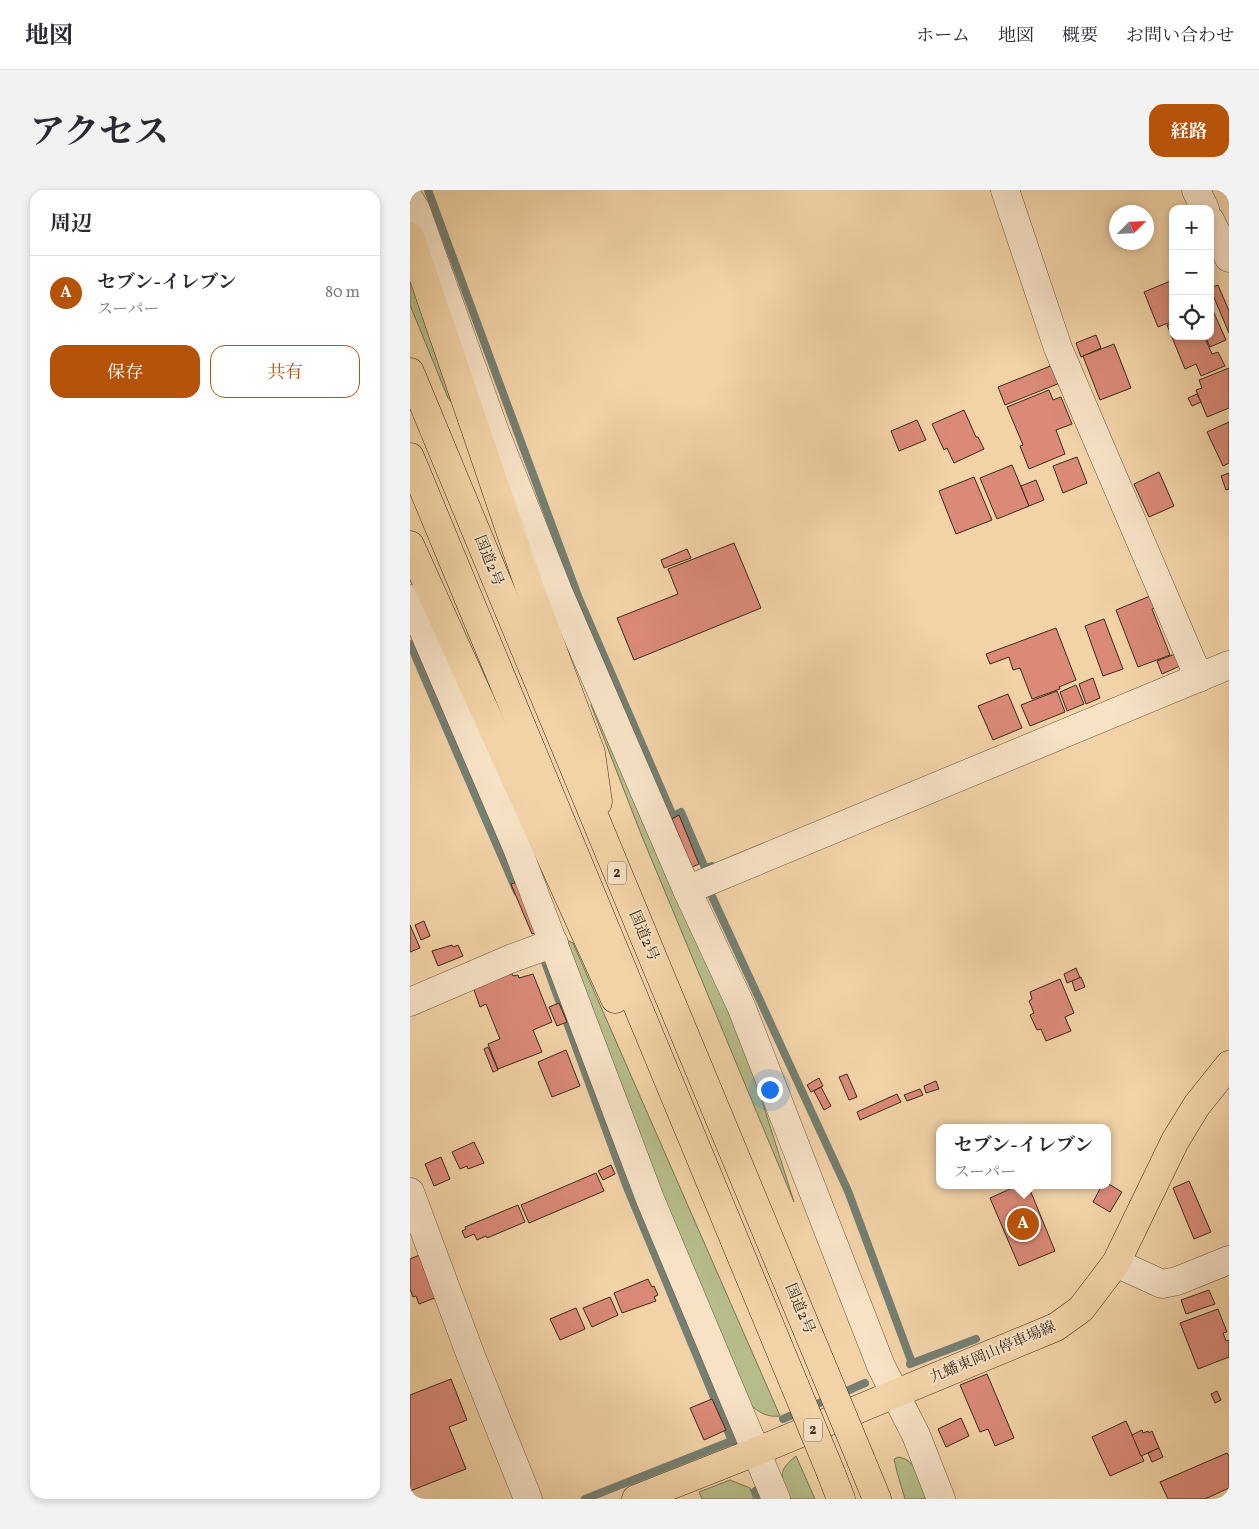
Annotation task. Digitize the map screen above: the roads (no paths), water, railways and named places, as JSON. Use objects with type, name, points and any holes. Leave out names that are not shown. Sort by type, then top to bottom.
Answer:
[{"type":"main road","points":[[410,237],[532,592],[591,753],[603,841]]},
{"type":"main road","name":"国道2号","points":[[410,372],[877,1499]]},
{"type":"main road","name":"2","points":[[410,457],[841,1499]]},
{"type":"main road","points":[[410,545],[629,1030],[795,1386]]},
{"type":"main road","name":"九蟠東岡山停車場線","points":[[636,1499],[755,1452],[1056,1327],[1081,1310],[1116,1263],[1175,1141],[1197,1105],[1229,1065]]},
{"type":"street","points":[[1005,190],[1058,348],[1196,671]]},
{"type":"street","points":[[1196,190],[1203,205]]},
{"type":"street","points":[[410,200],[416,210],[495,432],[558,591],[687,890],[741,1006],[881,1366],[916,1435],[941,1499]]},
{"type":"street","points":[[1214,228],[1229,258]]},
{"type":"street","points":[[410,599],[514,841],[544,947],[776,1499]]},
{"type":"street","points":[[687,890],[1196,671],[1229,665]]},
{"type":"street","points":[[410,1002],[510,959],[544,947]]},
{"type":"street","points":[[410,1192],[528,1499]]},
{"type":"street","points":[[1116,1263],[1162,1284],[1177,1281],[1229,1260]]},
{"type":"waterway","points":[[428,190],[578,596],[673,816],[681,812],[705,868],[712,866]]},
{"type":"waterway","points":[[410,644],[517,892]]},
{"type":"waterway","points":[[709,890],[848,1191],[912,1363]]},
{"type":"waterway","points":[[541,951],[626,1185],[732,1441]]},
{"type":"waterway","points":[[910,1364],[976,1339]]},
{"type":"waterway","points":[[783,1419],[865,1383]]},
{"type":"waterway","points":[[585,1499],[734,1440],[735,1442]]},
{"type":"waterway","points":[[755,1491],[759,1499]]},
{"type":"place","name":"セブン-イレブン","points":[[1023,1224]]}]
